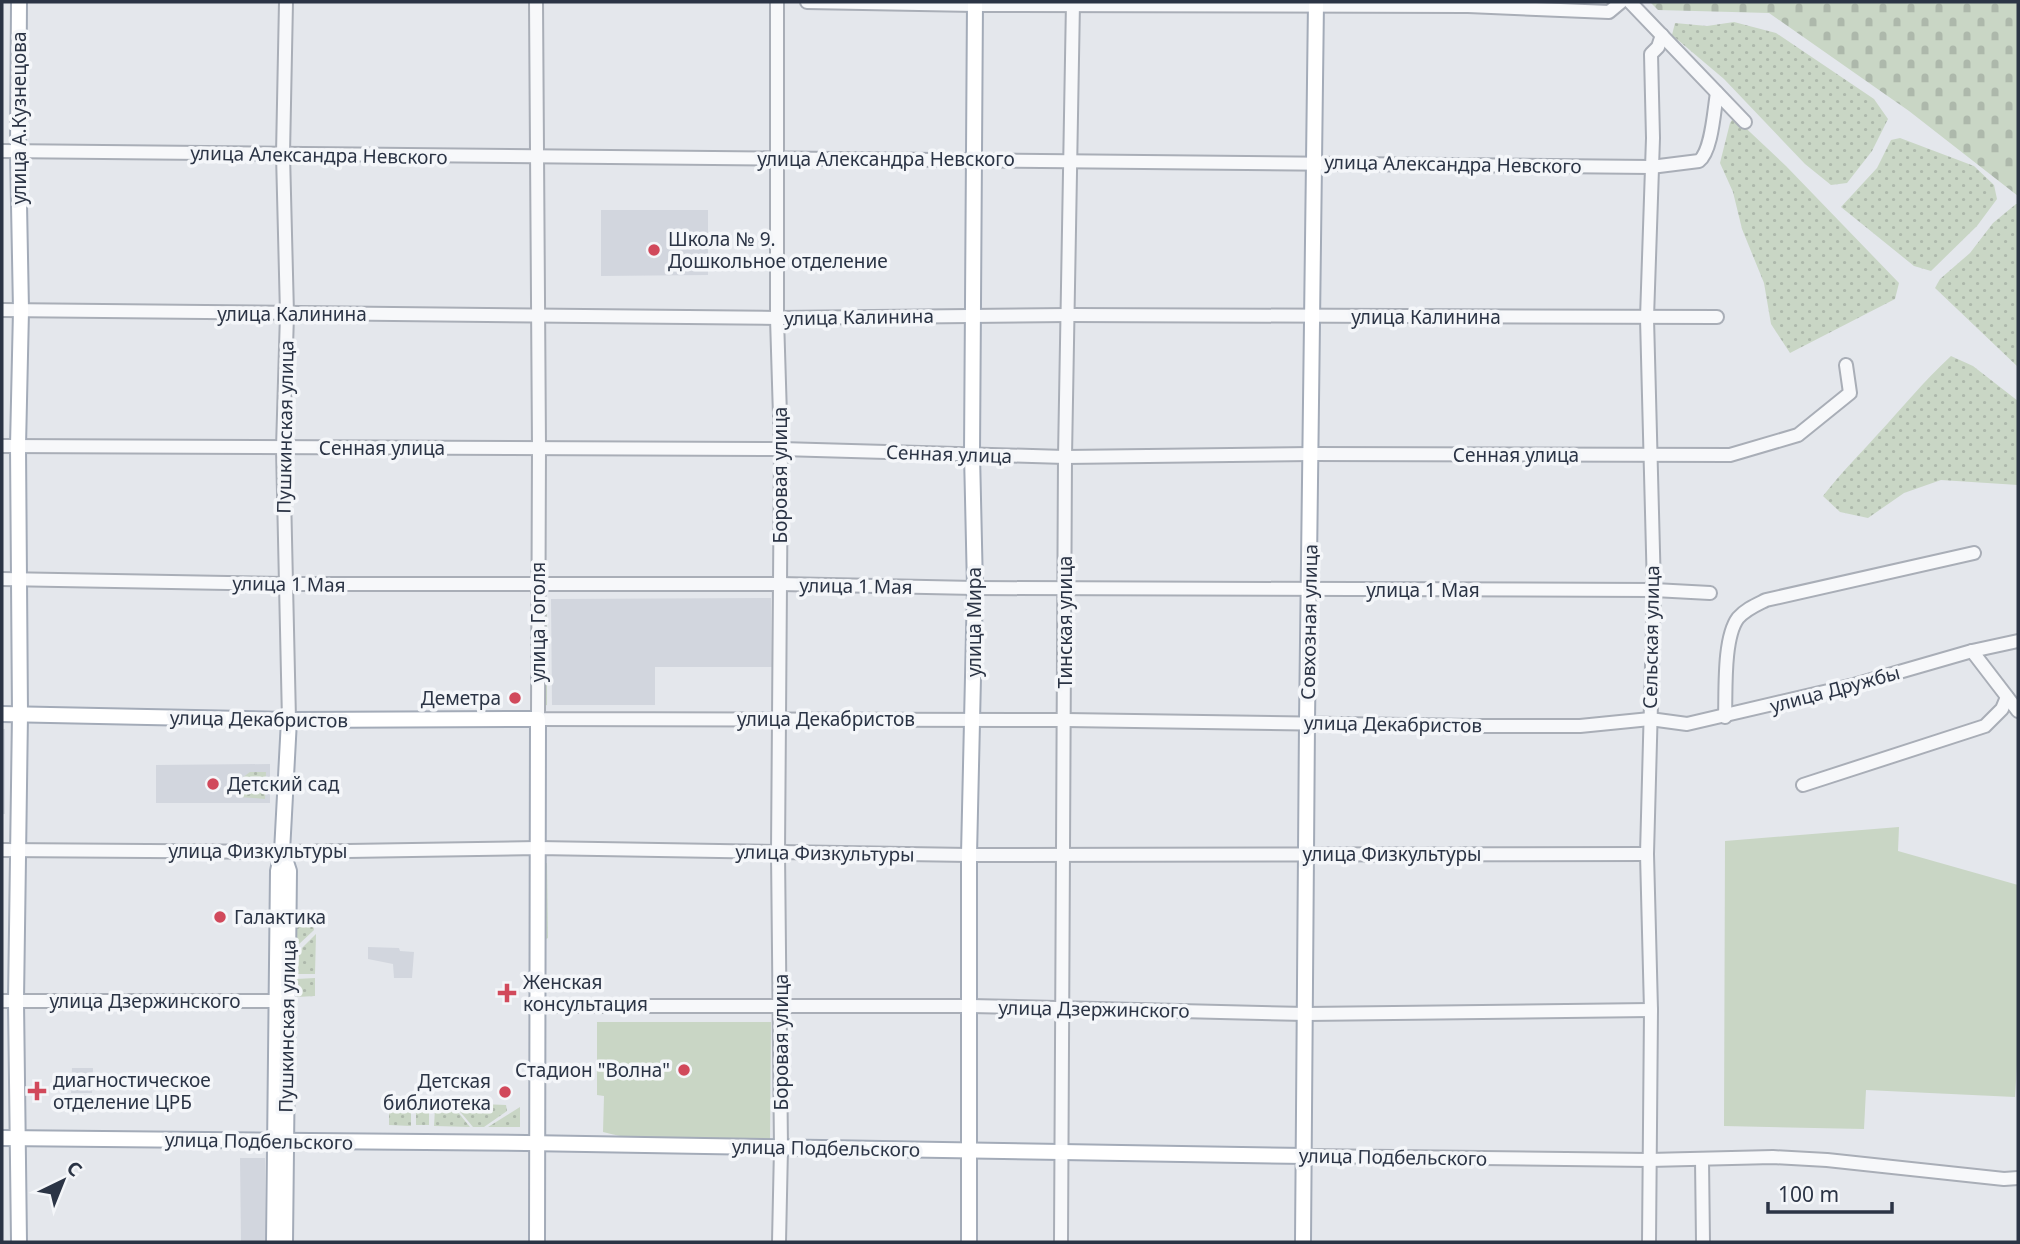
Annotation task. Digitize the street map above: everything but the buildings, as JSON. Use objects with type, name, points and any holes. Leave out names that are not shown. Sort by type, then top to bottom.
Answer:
[{"type":"main road","name":"улица А.Кузнецова","points":[[19,2],[20,714],[18,850],[9,1001],[19,1138],[19,1242]]},
{"type":"main road","name":"Совхозная улица","points":[[1303,1242],[1316,3]]},
{"type":"main road","name":"улица Мира","points":[[969,1242],[969,855],[975,588],[972,454],[975,4]]},
{"type":"main road","name":"улица Декабристов","points":[[2,714],[289,720],[538,719]]},
{"type":"main road","name":"улица Гоголя","points":[[537,1242],[538,719]]},
{"type":"main road","name":"Пушкинская улица","points":[[285,1242],[281,1141],[282,1001],[289,871],[282,852],[289,720]]},
{"type":"main road","name":"улица Подбельского","points":[[2,1138],[538,1143],[1306,1156]]},
{"type":"main road","name":"Пушкинская улица","points":[[274,1242],[281,1141]]},
{"type":"street","name":"Пушкинская улица","points":[[286,2],[283,154],[287,314],[284,448],[289,720]]},
{"type":"street","name":"улица Гоголя","points":[[536,2],[538,719]]},
{"type":"street","name":"Боровая улица","points":[[778,2],[778,318],[781,449],[779,1242]]},
{"type":"street","points":[[807,2],[1469,4],[1609,12],[1621,2]]},
{"type":"street","points":[[1630,2],[1745,122]]},
{"type":"street","name":"Тинская улица","points":[[1061,1242],[1066,720],[1065,457],[1072,4]]},
{"type":"street","name":"Сельская улица","points":[[1648,1242],[1651,1010],[1647,854],[1654,590],[1647,318],[1653,138],[1651,54],[1658,47],[1662,35]]},
{"type":"street","name":"улица Александра Невского","points":[[2,151],[538,158],[1069,159],[1651,167],[1704,157],[1717,93]]},
{"type":"street","name":"улица Калинина","points":[[2,310],[778,318],[1069,315],[1717,317]]},
{"type":"street","name":"Сенная улица","points":[[2,446],[781,449],[1065,457],[1311,454],[1730,455],[1798,435],[1850,393],[1846,365]]},
{"type":"street","points":[[1725,717],[1731,635],[1737,620],[1748,609],[1779,597],[1974,553]]},
{"type":"street","name":"улица 1 Мая","points":[[2,579],[285,584],[780,584],[1065,589],[1654,590],[1710,593]]},
{"type":"street","name":"улица Дружбы","points":[[1650,719],[1687,724],[1725,717],[2018,640]]},
{"type":"street","points":[[1972,651],[2018,711]]},
{"type":"street","points":[[1803,785],[1985,726],[2001,709],[2007,697]]},
{"type":"street","name":"улица Декабристов","points":[[538,719],[1066,720],[1567,726],[1650,719]]},
{"type":"street","name":"улица Физкультуры","points":[[2,850],[282,852],[538,848],[969,855],[1647,854]]},
{"type":"street","name":"улица Дзержинского","points":[[9,1001],[282,1001]]},
{"type":"street","name":"улица Дзержинского","points":[[538,1006],[971,1006],[1306,1014],[1651,1010]]},
{"type":"street","name":"улица Подбельского","points":[[1306,1156],[1649,1160],[1773,1157],[1827,1160],[2004,1180],[2018,1178]]},
{"type":"street","points":[[1702,1160],[1703,1242]]},
{"type":"shaded area","name":"Школа № 9. Дошкольное отделение","points":[[601,210],[708,210],[708,275],[601,276]]},
{"type":"shaded area","points":[[771,598],[772,667],[655,667],[655,705],[552,705],[551,599]]},
{"type":"shaded area","points":[[2,729],[5,729],[5,814],[2,814]]},
{"type":"shaded area","name":"Детский сад","points":[[270,764],[270,803],[156,803],[156,765]]},
{"type":"shaded area","points":[[368,947],[399,948],[400,951],[414,952],[412,978],[394,978],[393,964],[368,959]]},
{"type":"shaded area","points":[[72,1068],[93,1068],[92,1093],[71,1093]]},
{"type":"shaded area","points":[[240,1158],[265,1158],[265,1242],[241,1242]]},
{"type":"green space","points":[[1650,2],[2018,2],[2018,196],[1909,111],[1769,13],[1658,10]]},
{"type":"green space","points":[[1734,22],[1776,33],[1874,99],[1888,119],[1872,151],[1847,183],[1831,185],[1805,164],[1724,79],[1672,35],[1675,23],[1707,26]]},
{"type":"green space","points":[[1734,117],[1786,166],[1899,283],[1895,299],[1790,353],[1771,324],[1764,283],[1742,229],[1733,192],[1720,163]]},
{"type":"green space","points":[[1900,138],[1974,166],[1994,185],[1997,199],[1977,226],[1931,271],[1914,266],[1841,207],[1877,168],[1891,140]]},
{"type":"green space","points":[[2016,204],[2018,367],[1935,288],[1940,279],[1970,253],[1993,223]]},
{"type":"green space","points":[[1951,356],[1973,366],[2018,401],[2018,485],[1941,480],[1904,493],[1868,518],[1840,512],[1823,496]]},
{"type":"green space","points":[[544,599],[547,599],[547,705],[544,706]]},
{"type":"green space","points":[[250,772],[266,772],[265,799],[240,797],[242,778]]},
{"type":"green space","points":[[1899,827],[1898,851],[2018,885],[2018,1049],[2015,1097],[1866,1090],[1864,1129],[1724,1126],[1725,841]]},
{"type":"green space","points":[[544,863],[547,863],[548,938],[544,940]]},
{"type":"green space","points":[[297,912],[312,912],[314,930],[297,946]]},
{"type":"green space","points":[[316,934],[315,974],[297,974],[297,953]]},
{"type":"green space","points":[[315,978],[315,996],[297,997],[296,979]]},
{"type":"green space","name":"Стадион \"Волна\"","points":[[597,1022],[771,1022],[770,1143],[664,1141],[603,1132],[604,1096],[597,1095]]},
{"type":"green space","points":[[457,1103],[506,1105],[507,1111],[484,1127],[473,1127],[457,1108]]},
{"type":"green space","points":[[438,1105],[453,1106],[470,1127],[434,1126],[435,1109]]},
{"type":"green space","points":[[520,1107],[520,1127],[488,1127]]},
{"type":"green space","points":[[389,1108],[411,1109],[411,1126],[389,1125]]},
{"type":"green space","points":[[416,1109],[429,1109],[429,1125],[416,1125]]},
{"type":"place","name":"Школа № 9. Дошкольное отделение","points":[[654,250]]},
{"type":"place","name":"Деметра","points":[[515,698]]},
{"type":"place","name":"Детский сад","points":[[213,784]]},
{"type":"place","name":"Галактика","points":[[220,917]]},
{"type":"place","name":"Женская консультация","points":[[507,993]]},
{"type":"place","name":"Стадион \"Волна\"","points":[[684,1070]]},
{"type":"place","name":"диагностическое отделение ЦРБ","points":[[37,1091]]},
{"type":"place","name":"Детская библиотека","points":[[505,1092]]}]
